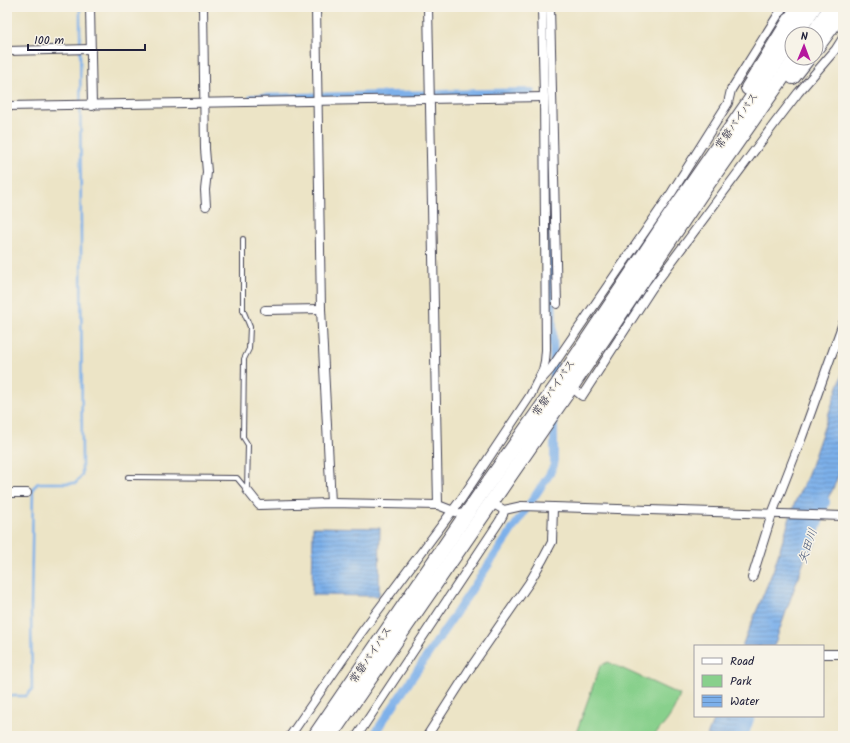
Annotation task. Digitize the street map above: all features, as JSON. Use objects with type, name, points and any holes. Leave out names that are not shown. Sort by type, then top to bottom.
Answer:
[{"type":"highway","points":[[753,108],[798,7]]},
{"type":"highway","points":[[801,26],[814,7]]},
{"type":"highway","points":[[818,26],[831,7]]},
{"type":"highway","points":[[824,37],[843,11]]},
{"type":"highway","name":"常磐バイパス","points":[[316,736],[466,516],[559,393],[732,151],[753,108],[784,54]]},
{"type":"highway","name":"常磐バイパス","points":[[330,736],[550,416],[559,393],[670,216],[716,150],[789,66]]},
{"type":"highway","points":[[753,108],[799,66]]},
{"type":"street","points":[[90,7],[92,106]]},
{"type":"street","points":[[203,7],[205,149],[207,172],[205,190],[206,206]]},
{"type":"street","points":[[316,7],[321,309],[331,503]]},
{"type":"street","points":[[428,7],[438,505]]},
{"type":"street","points":[[542,7],[557,304]]},
{"type":"street","points":[[536,386],[544,365],[546,350],[546,91],[550,7]]},
{"type":"street","points":[[290,736],[361,633],[462,498],[536,386],[550,370],[672,192],[728,103],[731,90],[783,7]]},
{"type":"street","points":[[559,393],[582,396],[652,288],[775,123],[798,93],[836,49],[843,38]]},
{"type":"street","points":[[7,51],[91,49]]},
{"type":"street","points":[[7,106],[92,106],[430,99],[546,91]]},
{"type":"street","points":[[265,310],[321,309]]},
{"type":"street","points":[[752,578],[773,514],[843,323]]},
{"type":"street","points":[[247,490],[259,505],[331,503],[438,505],[466,516]]},
{"type":"street","points":[[7,493],[27,493]]},
{"type":"street","points":[[490,502],[504,510],[522,506],[843,516]]},
{"type":"street","points":[[427,736],[471,667],[529,583],[543,559],[552,542],[553,507]]},
{"type":"street","points":[[357,736],[499,522],[504,510]]},
{"type":"street","points":[[824,654],[843,654]]},
{"type":"lane","points":[[244,239],[243,310],[250,327],[249,349],[244,359],[243,437],[248,445],[247,490]]},
{"type":"lane","points":[[128,476],[237,478],[247,490]]},
{"type":"green space","points":[[608,662],[680,695],[669,718],[652,736],[575,736],[600,666]]},
{"type":"water","points":[[843,372],[843,464],[832,491],[818,514],[807,552],[774,645],[742,645],[773,571],[795,502],[807,477]]},
{"type":"water","points":[[313,527],[380,528],[379,596],[312,595]]},
{"type":"water","points":[[715,717],[748,717],[740,736],[707,736]]},
{"type":"waterway","points":[[7,696],[26,696],[32,690],[31,610],[33,488],[38,483],[76,483],[82,475],[80,7]]},
{"type":"waterway","points":[[252,98],[531,92]]},
{"type":"waterway","points":[[549,120],[554,388]]},
{"type":"waterway","points":[[373,736],[549,475],[554,465],[554,414]]},
{"type":"waterway","name":"矢田川","points":[[808,544],[823,502]]},
{"type":"waterway","name":"矢田川","points":[[741,736],[748,717]]}]
